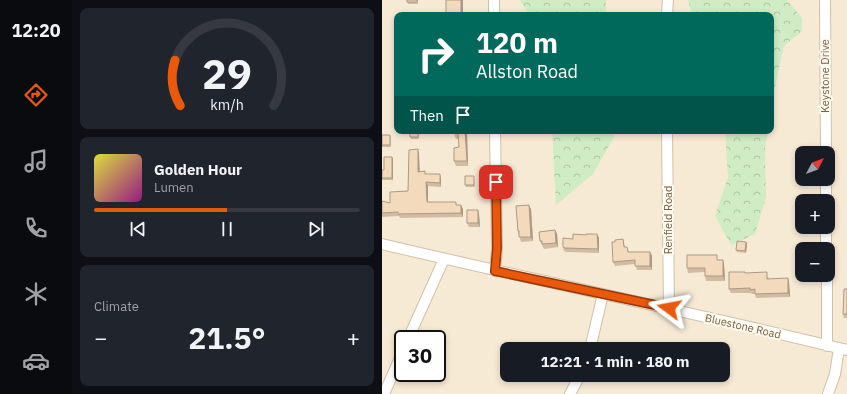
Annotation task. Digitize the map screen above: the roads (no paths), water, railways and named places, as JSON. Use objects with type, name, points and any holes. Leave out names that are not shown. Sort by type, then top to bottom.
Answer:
[{"type":"street","points":[[494,0],[494,12]]},
{"type":"street","points":[[667,12],[668,0]]},
{"type":"street","name":"Keystone Drive","points":[[824,0],[826,146]]},
{"type":"street","points":[[495,271],[497,248],[496,134]]},
{"type":"street","name":"Renfield Road","points":[[667,134],[669,308]]},
{"type":"street","name":"Bluestone Road","points":[[382,244],[495,271],[669,308],[843,349]]},
{"type":"street","points":[[412,330],[444,259]]},
{"type":"street","points":[[827,282],[827,346]]},
{"type":"street","points":[[592,342],[603,294]]},
{"type":"street","points":[[828,394],[843,349]]},
{"type":"street","points":[[384,394],[394,371]]},
{"type":"street","points":[[570,394],[576,382]]}]
